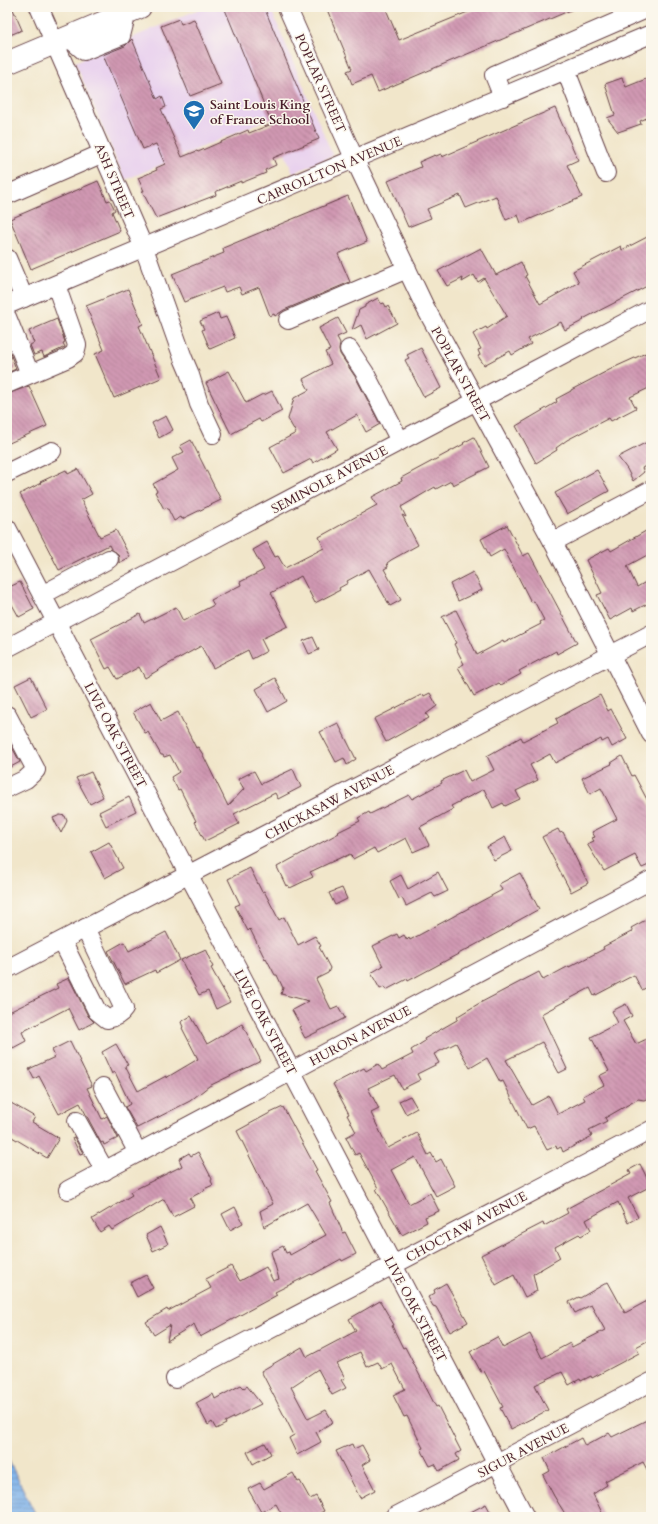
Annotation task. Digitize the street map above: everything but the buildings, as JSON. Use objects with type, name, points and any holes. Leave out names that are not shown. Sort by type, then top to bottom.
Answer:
[{"type":"main road","points":[[7,63],[134,10]]},
{"type":"street","name":"ASH STREET","points":[[39,7],[62,40],[103,153],[144,248],[189,372],[199,404],[212,434]]},
{"type":"street","name":"POPLAR STREET","points":[[287,7],[354,158],[425,307],[553,542],[651,734]]},
{"type":"street","points":[[503,97],[494,76],[651,7]]},
{"type":"street","name":"CARROLLTON AVENUE","points":[[7,305],[651,34]]},
{"type":"street","points":[[566,71],[606,174]]},
{"type":"street","points":[[7,195],[103,153]]},
{"type":"street","points":[[7,258],[24,298]]},
{"type":"street","points":[[288,320],[407,269]]},
{"type":"street","points":[[7,384],[68,358],[75,353],[77,345],[56,285]]},
{"type":"street","name":"SEMINOLE AVENUE","points":[[7,648],[651,309]]},
{"type":"street","points":[[7,317],[30,374]]},
{"type":"street","points":[[349,349],[365,373],[400,441]]},
{"type":"street","points":[[7,473],[52,451]]},
{"type":"street","points":[[553,542],[651,490]]},
{"type":"street","name":"LIVE OAK STREET","points":[[7,528],[525,1517]]},
{"type":"street","points":[[42,595],[109,559]]},
{"type":"street","name":"CHICKASAW AVENUE","points":[[7,969],[651,634]]},
{"type":"street","points":[[7,715],[36,770],[26,779],[7,788]]},
{"type":"street","name":"HURON AVENUE","points":[[68,1190],[651,880]]},
{"type":"street","points":[[62,941],[97,1011],[107,1019],[113,1018],[124,1009],[86,928]]},
{"type":"street","points":[[103,1087],[138,1153]]},
{"type":"street","points":[[77,1121],[104,1170]]},
{"type":"street","name":"CHOCTAW AVENUE","points":[[175,1378],[651,1130]]},
{"type":"street","name":"SIGUR AVENUE","points":[[394,1517],[651,1382]]},
{"type":"shaded area","points":[[204,7],[270,7],[333,156],[293,173],[270,118],[125,180],[75,62]]},
{"type":"water","points":[[7,1457],[37,1517],[7,1517]]},
{"type":"place","name":"Saint Louis King of France School","points":[[194,130]]}]
